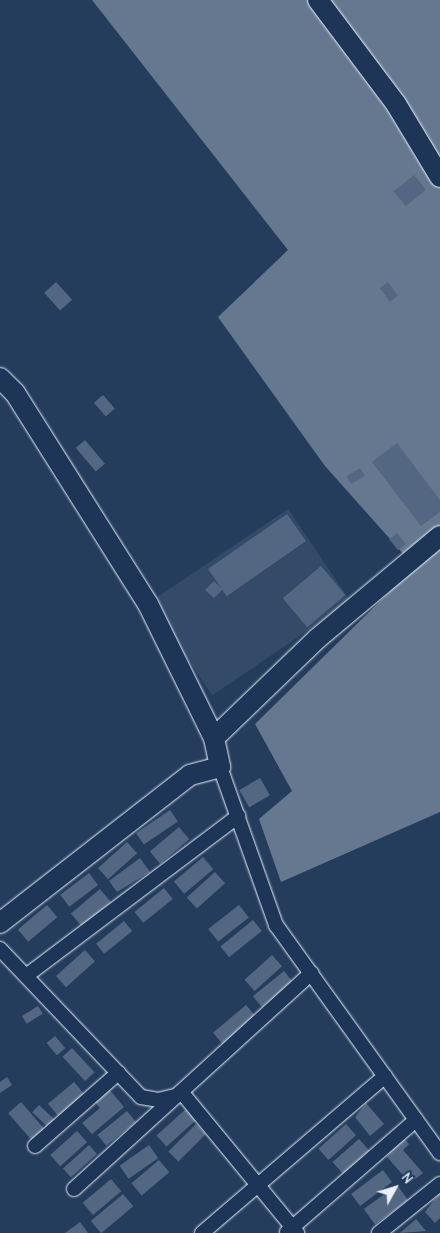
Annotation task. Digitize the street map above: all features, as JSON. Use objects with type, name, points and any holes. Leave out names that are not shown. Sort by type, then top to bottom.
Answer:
[{"type":"street","points":[[318,0],[396,104],[440,177]]},
{"type":"street","points":[[0,378],[15,393],[148,604],[214,738],[220,767],[276,925],[440,1153]]},
{"type":"street","points":[[214,738],[318,638],[440,536]]},
{"type":"street","points":[[0,923],[190,775],[220,767]]},
{"type":"street","points":[[26,976],[238,816]]},
{"type":"street","points":[[0,949],[141,1097],[158,1100],[183,1094]]},
{"type":"street","points":[[74,1189],[183,1094],[311,973]]},
{"type":"street","points":[[35,1146],[118,1073]]},
{"type":"street","points":[[202,1233],[385,1076]]},
{"type":"street","points":[[183,1094],[258,1185],[292,1231],[416,1120]]},
{"type":"street","points":[[379,1233],[440,1184]]},
{"type":"shaded area","points":[[92,0],[440,0],[440,812],[281,882],[259,819],[292,791],[255,724],[415,567],[325,466],[218,317],[288,250]]},
{"type":"shaded area","points":[[288,509],[351,602],[212,695],[150,602]]},
{"type":"building","points":[[414,175],[426,190],[406,206],[394,191]]},
{"type":"building","points":[[56,282],[72,300],[60,311],[44,293]]},
{"type":"building","points":[[388,282],[398,296],[390,302],[380,288]]},
{"type":"building","points":[[103,395],[115,409],[106,416],[94,403]]},
{"type":"building","points":[[85,440],[105,464],[96,471],[76,448]]},
{"type":"building","points":[[397,443],[440,500],[440,512],[421,526],[372,462]]},
{"type":"building","points":[[360,468],[365,476],[351,484],[346,476]]},
{"type":"building","points":[[287,514],[306,541],[227,596],[222,590],[214,598],[205,590],[214,581],[222,589],[208,569]]},
{"type":"building","points":[[397,533],[406,544],[398,550],[389,539]]},
{"type":"building","points":[[321,566],[345,595],[307,627],[283,598]]},
{"type":"building","points":[[260,778],[270,795],[249,807],[239,790]]},
{"type":"building","points":[[170,810],[178,822],[144,845],[136,833]]},
{"type":"building","points":[[179,827],[189,839],[160,864],[150,851]]},
{"type":"building","points":[[127,842],[137,853],[108,879],[98,868]]},
{"type":"building","points":[[203,857],[213,869],[184,894],[174,881]]},
{"type":"building","points":[[140,858],[150,872],[117,892],[109,881]]},
{"type":"building","points":[[215,872],[225,883],[197,909],[187,897]]},
{"type":"building","points":[[89,873],[98,885],[69,907],[60,895]]},
{"type":"building","points":[[164,888],[173,899],[143,923],[134,912]]},
{"type":"building","points":[[100,889],[111,902],[82,926],[71,913]]},
{"type":"building","points":[[47,905],[57,917],[28,942],[18,929]]},
{"type":"building","points":[[239,905],[249,918],[218,942],[208,929]]},
{"type":"building","points":[[253,920],[262,931],[229,957],[220,946]]},
{"type":"building","points":[[124,921],[132,931],[104,954],[96,944]]},
{"type":"building","points":[[85,950],[95,961],[66,987],[56,976]]},
{"type":"building","points":[[272,955],[282,966],[255,991],[245,980]]},
{"type":"building","points":[[284,971],[293,982],[262,1007],[253,996]]},
{"type":"building","points":[[246,1005],[257,1018],[224,1046],[213,1033]]},
{"type":"building","points":[[38,1006],[43,1014],[27,1024],[22,1016]]},
{"type":"building","points":[[55,1036],[65,1048],[57,1055],[47,1043]]},
{"type":"building","points":[[72,1048],[95,1072],[85,1081],[62,1057]]},
{"type":"building","points":[[7,1077],[12,1085],[0,1093],[0,1082]]},
{"type":"building","points":[[74,1082],[84,1094],[58,1116],[48,1104]]},
{"type":"building","points":[[108,1088],[124,1107],[92,1134],[82,1123],[100,1108],[94,1101]]},
{"type":"building","points":[[21,1102],[46,1131],[33,1142],[8,1113]]},
{"type":"building","points":[[366,1103],[384,1124],[370,1136],[355,1117]]},
{"type":"building","points":[[39,1105],[55,1120],[48,1127],[32,1112]]},
{"type":"building","points":[[187,1108],[197,1119],[167,1147],[157,1135]]},
{"type":"building","points":[[127,1111],[136,1122],[106,1146],[97,1135]]},
{"type":"building","points":[[196,1124],[206,1134],[178,1161],[168,1152]]},
{"type":"building","points":[[346,1124],[356,1135],[329,1160],[319,1149]]},
{"type":"building","points":[[77,1131],[87,1142],[60,1166],[50,1155]]},
{"type":"building","points":[[401,1135],[409,1144],[403,1150],[423,1173],[410,1183],[387,1157]]},
{"type":"building","points":[[359,1139],[374,1156],[348,1179],[333,1162]]},
{"type":"building","points":[[89,1145],[97,1154],[71,1177],[63,1168]]},
{"type":"building","points":[[149,1145],[158,1158],[129,1179],[120,1166]]},
{"type":"building","points":[[159,1160],[169,1172],[142,1195],[131,1183]]},
{"type":"building","points":[[383,1170],[392,1182],[360,1206],[351,1194]]},
{"type":"building","points":[[111,1179],[121,1191],[93,1215],[83,1203]]},
{"type":"building","points":[[397,1185],[408,1200],[375,1224],[364,1209]]},
{"type":"building","points":[[440,1192],[440,1218],[435,1223],[425,1212]]},
{"type":"building","points":[[123,1194],[133,1206],[101,1233],[91,1221]]},
{"type":"building","points":[[416,1219],[426,1231],[400,1233]]},
{"type":"building","points":[[80,1222],[88,1233],[65,1233]]}]
